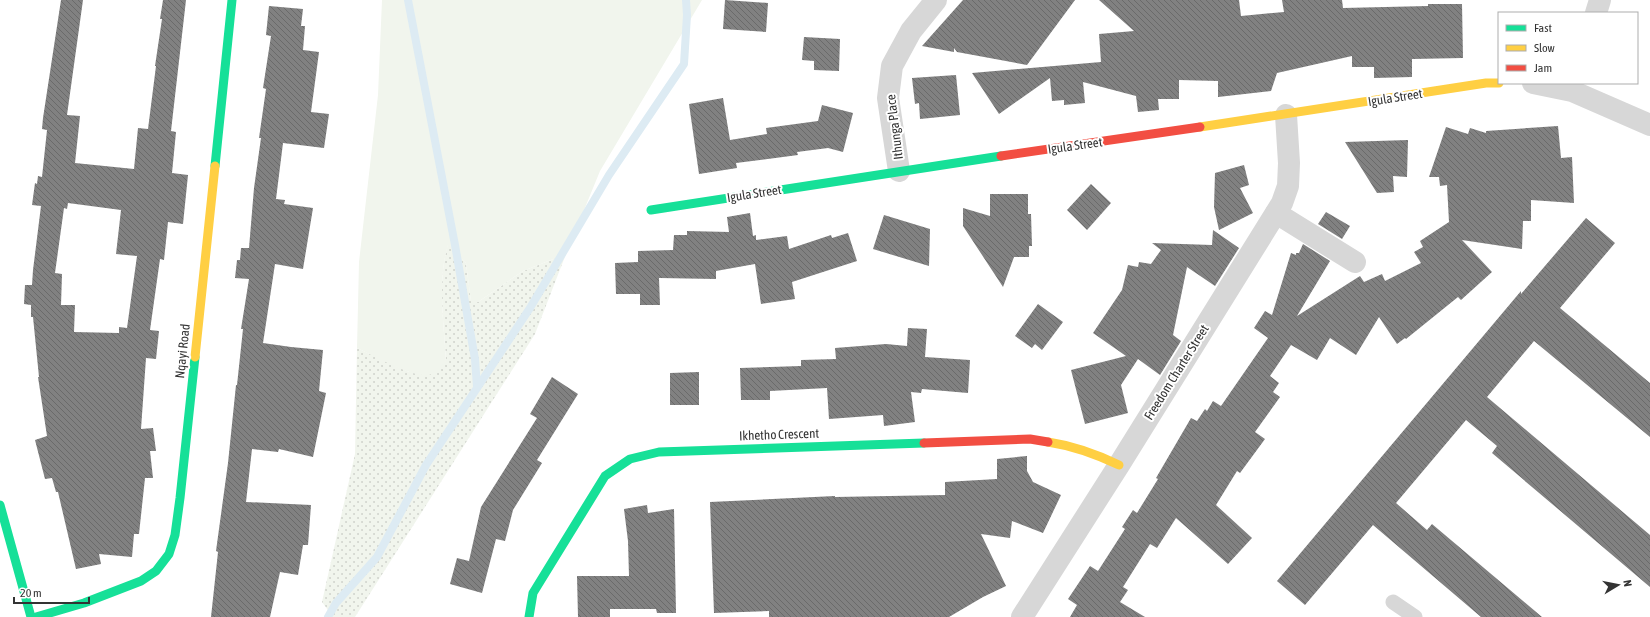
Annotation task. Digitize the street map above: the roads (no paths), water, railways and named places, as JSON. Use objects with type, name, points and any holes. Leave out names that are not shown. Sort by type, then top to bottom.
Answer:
[{"type":"street","name":"Nqayi Road","points":[[36,617],[84,603],[141,581],[156,571],[169,554],[175,535],[180,498],[232,0]]},
{"type":"street","name":"Ithunga Place","points":[[899,171],[888,98],[892,66],[911,31],[936,0]]},
{"type":"street","points":[[1596,12],[1600,0]]},
{"type":"street","name":"Igula Street","points":[[651,210],[899,171],[1286,115],[1486,83],[1498,83]]},
{"type":"street","points":[[1543,84],[1573,87],[1650,125]]},
{"type":"street","name":"Freedom Charter Street","points":[[1022,617],[1119,465],[1282,203],[1288,186],[1289,163],[1286,115]]},
{"type":"street","points":[[1276,213],[1355,262]]},
{"type":"street","name":"Ikhetho Crescent","points":[[529,617],[533,593],[605,476],[620,463],[635,456],[659,452],[1030,439],[1068,445],[1094,453],[1119,465]]},
{"type":"street","points":[[0,505],[31,617]]},
{"type":"lane","points":[[1393,602],[1415,617]]},
{"type":"waterway","points":[[408,0],[455,245],[475,359],[477,387]]},
{"type":"waterway","points":[[328,617],[336,603],[377,557],[426,465],[530,308],[609,175],[684,64],[687,15],[686,0]]}]
